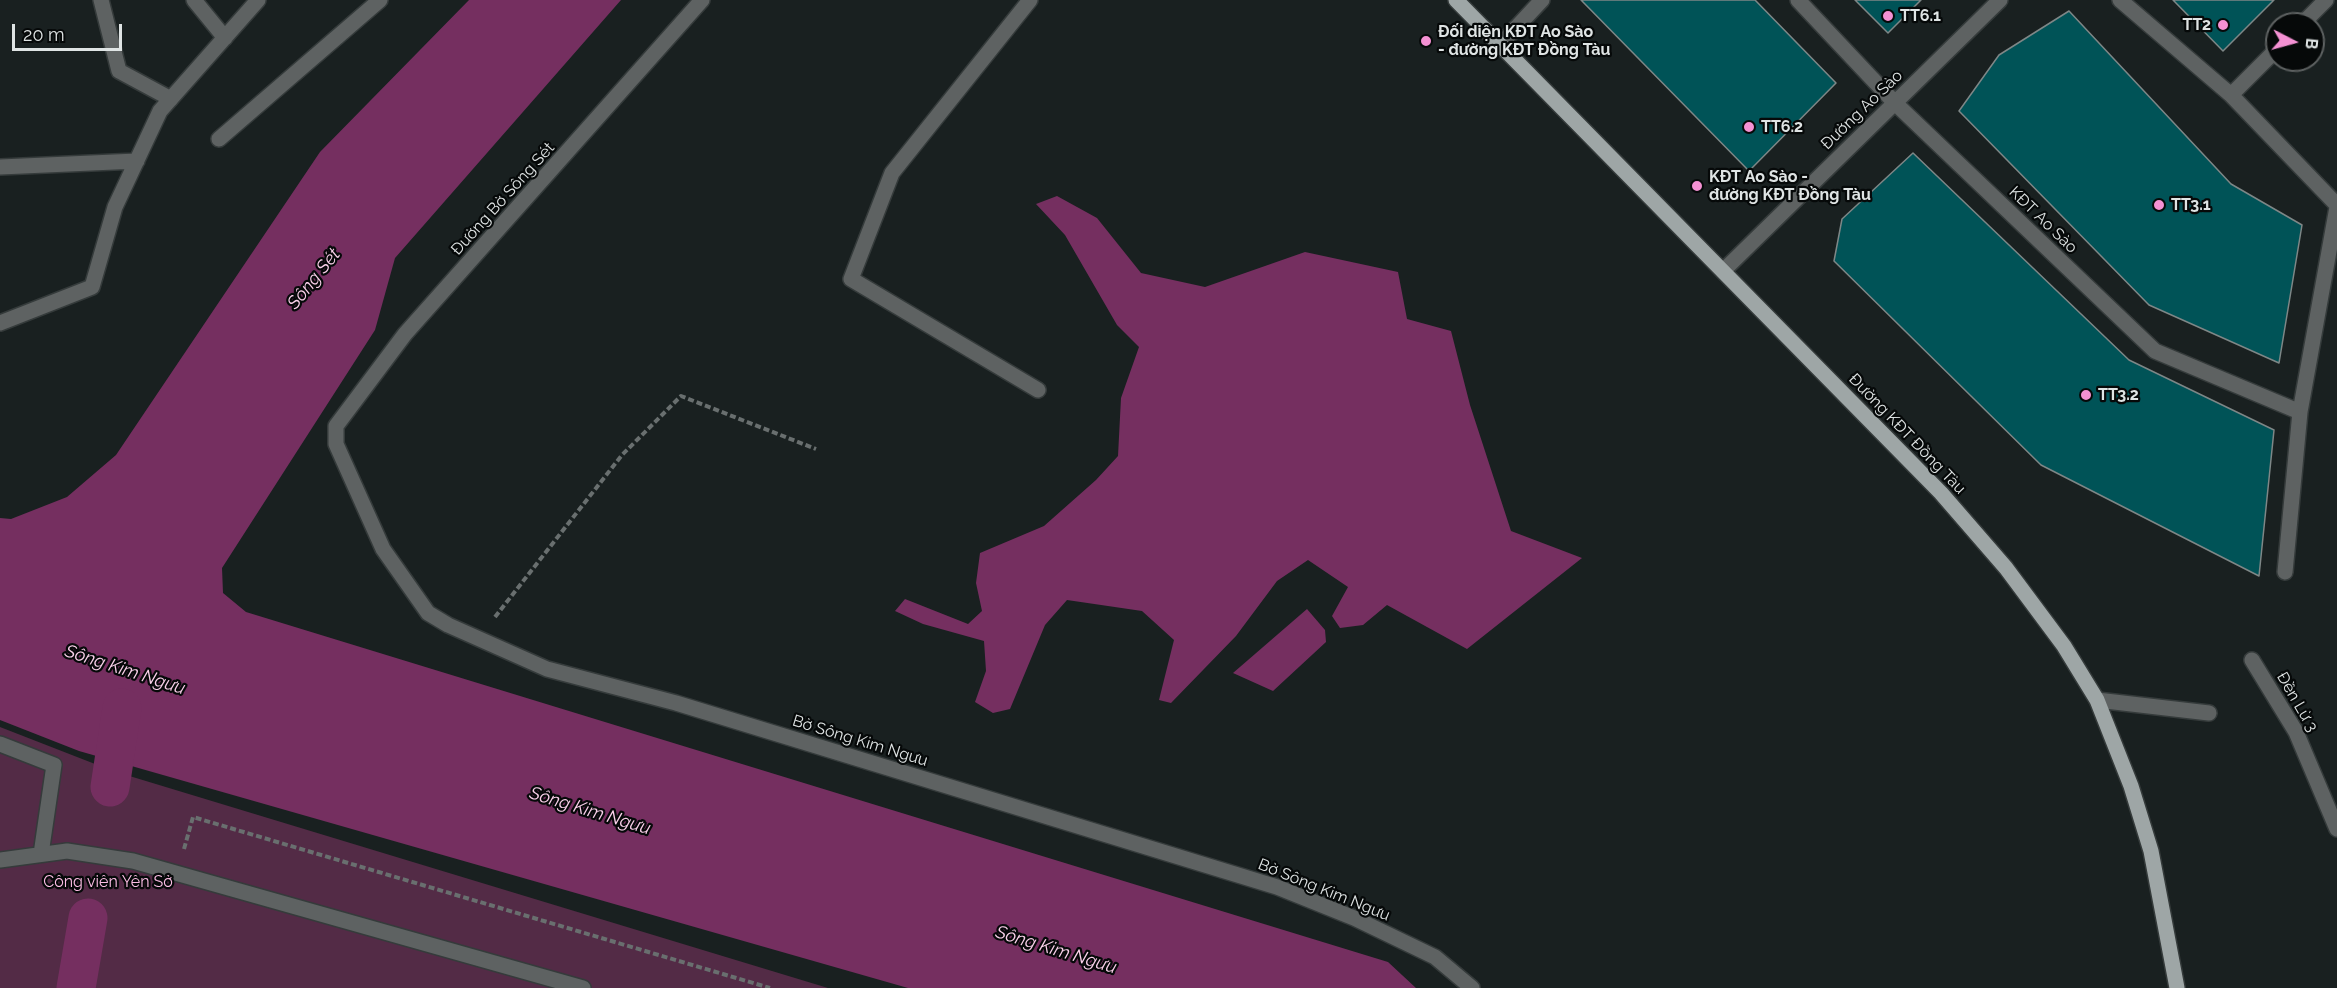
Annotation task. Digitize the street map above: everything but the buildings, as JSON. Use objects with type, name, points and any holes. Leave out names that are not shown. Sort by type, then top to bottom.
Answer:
[{"type":"main road","name":"Đường KĐT Đồng Tàu","points":[[1456,0],[1941,493],[1999,560],[2064,646],[2097,700],[2131,786],[2151,851],[2176,988]]},
{"type":"street","points":[[101,0],[119,71],[171,99]]},
{"type":"street","points":[[194,0],[225,38]]},
{"type":"street","points":[[0,323],[92,287],[115,207],[160,111],[258,0]]},
{"type":"street","points":[[219,139],[380,0]]},
{"type":"street","name":"Đường Bờ Sông Sét","points":[[336,426],[405,334],[702,0]]},
{"type":"street","points":[[1030,0],[949,105],[892,173],[851,279],[1038,390]]},
{"type":"street","points":[[1500,45],[1542,0]]},
{"type":"street","name":"KĐT Ao Sào","points":[[1798,0],[1895,103],[2155,351],[2300,412]]},
{"type":"street","name":"Đường Ao Sào","points":[[1724,271],[2000,0]]},
{"type":"street","points":[[2120,0],[2231,95],[2337,206],[2300,412],[2285,572]]},
{"type":"street","points":[[2314,12],[2326,0]]},
{"type":"street","points":[[2231,95],[2265,61]]},
{"type":"street","points":[[0,166],[137,161]]},
{"type":"street","name":"Bờ Sông Kim Ngưu","points":[[336,426],[336,444],[383,549],[428,613],[448,625],[547,669],[676,703],[1277,887],[1354,918],[1435,957],[1472,988]]},
{"type":"street","name":"Đền Lừ 3","points":[[2252,660],[2296,732],[2337,829]]},
{"type":"street","points":[[2097,700],[2209,713]]},
{"type":"street","points":[[0,744],[54,765],[41,854]]},
{"type":"street","points":[[0,860],[67,851],[133,861],[583,988]]},
{"type":"path","points":[[478,638],[622,455],[681,396],[816,449]]},
{"type":"path","points":[[177,874],[193,817],[770,988]]},
{"type":"green space","name":"Công viên Yên Sở","points":[[0,727],[113,771],[828,988],[0,988]]},
{"type":"water","points":[[469,0],[621,0],[395,258],[375,330],[222,568],[223,593],[246,612],[1388,962],[1416,988],[908,988],[79,751],[0,720],[0,518],[11,519],[67,497],[116,455],[320,152]]},
{"type":"water","points":[[1057,196],[1097,218],[1141,273],[1205,287],[1305,252],[1398,272],[1407,319],[1451,331],[1470,405],[1511,531],[1582,558],[1467,649],[1387,605],[1363,625],[1340,628],[1332,616],[1348,587],[1308,560],[1277,581],[1236,636],[1171,703],[1159,700],[1174,640],[1142,611],[1067,600],[1045,625],[1010,709],[993,713],[975,702],[986,671],[984,641],[923,624],[895,611],[905,599],[968,624],[982,611],[976,583],[980,553],[1044,526],[1096,480],[1118,456],[1121,398],[1139,347],[1117,325],[1065,235],[1036,204]]},
{"type":"water","points":[[1307,609],[1325,630],[1326,642],[1273,691],[1233,673]]},
{"type":"waterway","points":[[110,787],[122,708]]},
{"type":"waterway","points":[[76,988],[88,918]]},
{"type":"place","name":"TT6.1","points":[[1888,16]]},
{"type":"place","name":"TT2","points":[[2223,25]]},
{"type":"place","name":"Đối diện KĐT Ao Sào - đường KĐT Đồng Tàu","points":[[1426,41]]},
{"type":"place","name":"TT6.2","points":[[1749,127]]},
{"type":"place","name":"KĐT Ao Sào - đường KĐT Đồng Tàu","points":[[1697,186]]},
{"type":"place","name":"TT3.1","points":[[2159,205]]},
{"type":"place","name":"TT3.2","points":[[2086,395]]},
{"type":"water label","name":"Sông Sét","points":[[314,279]]},
{"type":"water label","name":"Sông Kim Ngưu","points":[[125,670]]},
{"type":"water label","name":"Sông Kim Ngưu","points":[[590,811]]},
{"type":"water label","name":"Sông Kim Ngưu","points":[[1056,950]]}]
